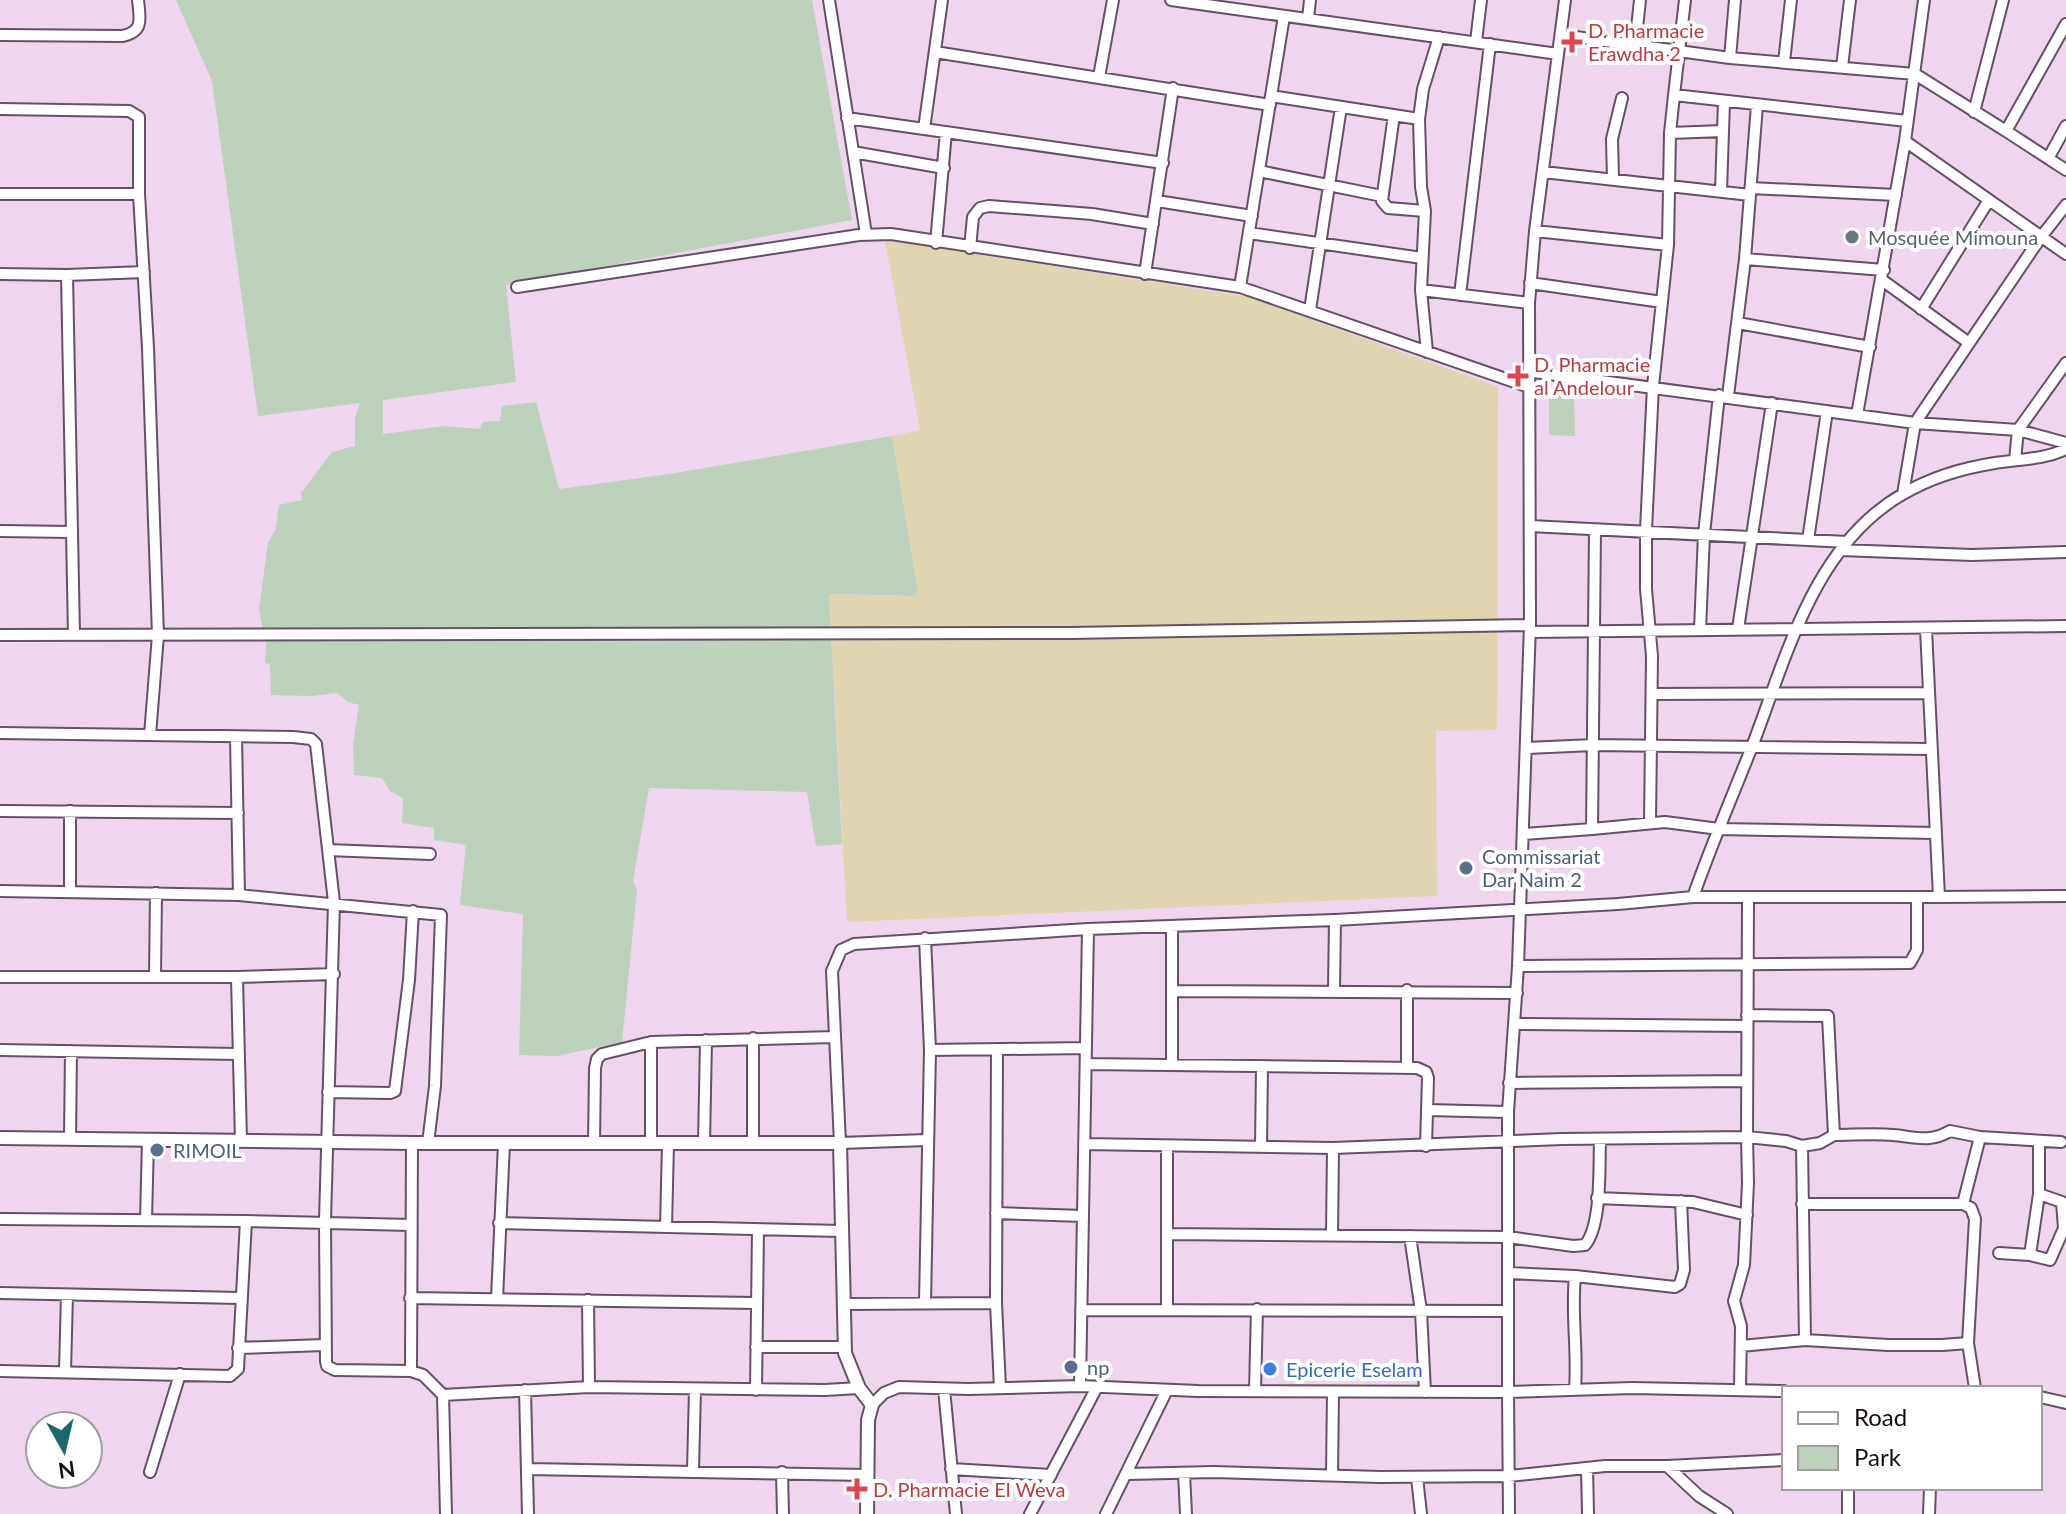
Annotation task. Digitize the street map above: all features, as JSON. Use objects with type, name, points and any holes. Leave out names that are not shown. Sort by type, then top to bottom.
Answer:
[{"type":"main road","points":[[0,1138],[412,1143],[840,1143],[846,1360],[859,1388],[872,1405],[869,1415],[867,1514]]},
{"type":"street","points":[[0,35],[132,34],[138,30],[140,23],[138,0]]},
{"type":"street","points":[[829,0],[866,234]]},
{"type":"street","points":[[924,129],[942,0]]},
{"type":"street","points":[[1099,77],[1113,0]]},
{"type":"street","points":[[1171,0],[1558,54]]},
{"type":"street","points":[[1308,19],[1310,0]]},
{"type":"street","points":[[1476,42],[1481,0]]},
{"type":"street","points":[[1509,1514],[1508,1112],[1517,993],[1527,748],[1530,628],[1529,303],[1535,231],[1565,0]]},
{"type":"street","points":[[1635,47],[1640,0]]},
{"type":"street","points":[[1650,822],[1652,694],[1646,530],[1653,386],[1668,245],[1670,133],[1685,0]]},
{"type":"street","points":[[1730,58],[1735,0]]},
{"type":"street","points":[[1784,62],[1791,0]]},
{"type":"street","points":[[1842,67],[1850,0]]},
{"type":"street","points":[[1857,415],[1905,141],[1924,0]]},
{"type":"street","points":[[1974,112],[2003,0]]},
{"type":"street","points":[[1240,287],[1284,16]]},
{"type":"street","points":[[2006,131],[2066,24]]},
{"type":"street","points":[[1561,35],[1730,58],[1915,74],[2066,170]]},
{"type":"street","points":[[1427,352],[1421,290],[1425,211],[1421,187],[1419,119],[1423,89],[1439,37]]},
{"type":"street","points":[[1460,295],[1490,44]]},
{"type":"street","points":[[935,52],[1173,88],[1419,119]]},
{"type":"street","points":[[1145,274],[1173,88]]},
{"type":"street","points":[[1674,95],[1907,121]]},
{"type":"street","points":[[1613,179],[1612,139],[1622,98]]},
{"type":"street","points":[[1721,191],[1724,101]]},
{"type":"street","points":[[1700,630],[1704,534],[1738,323],[1757,105]]},
{"type":"street","points":[[1310,310],[1341,107]]},
{"type":"street","points":[[0,109],[135,113],[141,125],[139,194],[158,635],[150,735]]},
{"type":"street","points":[[1394,115],[1383,205],[1425,211]]},
{"type":"street","points":[[847,118],[1163,163]]},
{"type":"street","points":[[2049,157],[2066,126]]},
{"type":"street","points":[[1670,133],[1723,131]]},
{"type":"street","points":[[936,243],[946,132]]},
{"type":"street","points":[[1905,141],[2066,254]]},
{"type":"street","points":[[853,152],[944,168]]},
{"type":"street","points":[[1259,171],[1382,196]]},
{"type":"street","points":[[1543,172],[1721,191],[1896,195]]},
{"type":"street","points":[[0,194],[139,194]]},
{"type":"street","points":[[1921,309],[1989,200]]},
{"type":"street","points":[[1157,201],[1252,216]]},
{"type":"street","points":[[1903,494],[1915,423],[2066,205]]},
{"type":"street","points":[[970,248],[973,217],[980,208],[989,206],[1092,214],[1153,224]]},
{"type":"street","points":[[1535,231],[1668,245]]},
{"type":"street","points":[[1249,233],[1422,258]]},
{"type":"street","points":[[517,287],[866,234],[891,234],[1240,287],[1529,387]]},
{"type":"street","points":[[1745,259],[1883,275],[1921,309],[1969,343]]},
{"type":"street","points":[[0,274],[144,272]]},
{"type":"street","points":[[67,275],[74,635]]},
{"type":"street","points":[[1530,283],[1662,302]]},
{"type":"street","points":[[1421,290],[1529,303]]},
{"type":"street","points":[[1738,323],[1870,347]]},
{"type":"street","points":[[2015,460],[2018,430],[2066,363]]},
{"type":"street","points":[[1529,369],[1915,423],[2018,430],[2066,443]]},
{"type":"street","points":[[1738,629],[1772,403]]},
{"type":"street","points":[[1808,540],[1827,411]]},
{"type":"street","points":[[1693,897],[1796,628],[1825,572],[1844,546],[1867,520],[1903,494],[1953,473],[2041,458],[2066,449]]},
{"type":"street","points":[[1530,526],[1752,536],[1972,555],[2066,552]]},
{"type":"street","points":[[1592,829],[1595,530]]},
{"type":"street","points":[[0,531],[72,532]]},
{"type":"street","points":[[0,635],[1070,633],[1530,628],[1593,632],[2066,626]]},
{"type":"street","points":[[1926,629],[1939,897]]},
{"type":"street","points":[[1652,694],[1928,693]]},
{"type":"street","points":[[0,733],[302,737],[316,744],[334,902],[326,1142],[324,1345],[327,1366],[335,1370],[411,1371],[423,1375],[443,1395],[446,1514]]},
{"type":"street","points":[[236,737],[239,895]]},
{"type":"street","points":[[1527,748],[1593,745],[1931,749]]},
{"type":"street","points":[[0,811],[238,813]]},
{"type":"street","points":[[70,811],[70,892]]},
{"type":"street","points":[[1524,834],[1650,822],[1719,829],[1936,833]]},
{"type":"street","points":[[328,850],[430,854]]},
{"type":"street","points":[[0,891],[239,895],[437,913],[443,919],[435,1086],[428,1143]]},
{"type":"street","points":[[155,976],[156,893]]},
{"type":"street","points":[[927,1140],[840,1143],[832,971],[841,950],[854,944],[1088,929],[1519,910],[1693,897],[2066,896]]},
{"type":"street","points":[[1518,966],[1910,963],[1917,950],[1917,897]]},
{"type":"street","points":[[1740,1389],[1741,1326],[1734,1301],[1744,1265],[1747,1215],[1748,899]]},
{"type":"street","points":[[328,1092],[395,1091],[409,980],[413,911]]},
{"type":"street","points":[[1334,990],[1335,920]]},
{"type":"street","points":[[1172,926],[1172,1064]]},
{"type":"street","points":[[1080,1386],[1088,929]]},
{"type":"street","points":[[925,938],[930,1050],[925,1303]]},
{"type":"street","points":[[0,977],[334,974]]},
{"type":"street","points":[[237,977],[241,1141]]},
{"type":"street","points":[[1407,990],[1407,1068]]},
{"type":"street","points":[[1172,991],[1517,993]]},
{"type":"street","points":[[1514,1024],[1828,1016],[1834,1135]]},
{"type":"street","points":[[594,1143],[597,1059],[612,1051],[651,1042],[834,1037]]},
{"type":"street","points":[[753,1038],[753,1143]]},
{"type":"street","points":[[704,1143],[706,1040]]},
{"type":"street","points":[[651,1042],[651,1143]]},
{"type":"street","points":[[930,1050],[1086,1048]]},
{"type":"street","points":[[997,1049],[996,1303],[1000,1388]]},
{"type":"street","points":[[0,1050],[238,1054]]},
{"type":"street","points":[[70,1139],[71,1051]]},
{"type":"street","points":[[1086,1064],[1417,1068],[1426,1072],[1426,1146]]},
{"type":"street","points":[[1261,1147],[1262,1066]]},
{"type":"street","points":[[1509,1083],[1747,1081]]},
{"type":"street","points":[[1427,1110],[1508,1112]]},
{"type":"street","points":[[1084,1144],[1333,1148],[1747,1137],[1802,1146],[1820,1143],[1834,1135],[1893,1135],[1928,1139],[1938,1138],[1950,1131],[1980,1137],[2061,1142]]},
{"type":"street","points":[[1963,1204],[1980,1137]]},
{"type":"street","points":[[1169,1234],[1508,1237],[1585,1245],[1590,1239],[1595,1220],[1600,1139]]},
{"type":"street","points":[[146,1220],[148,1140]]},
{"type":"street","points":[[2030,1255],[2039,1194],[2039,1141]]},
{"type":"street","points":[[411,1371],[412,1143]]},
{"type":"street","points":[[497,1299],[504,1143]]},
{"type":"street","points":[[666,1227],[668,1143]]},
{"type":"street","points":[[1167,1146],[1167,1309]]},
{"type":"street","points":[[1802,1146],[1805,1340]]},
{"type":"street","points":[[1332,1235],[1333,1148]]},
{"type":"street","points":[[1999,1253],[2050,1260],[2064,1228],[2062,1202],[2039,1194]]},
{"type":"street","points":[[1597,1198],[1681,1201],[1747,1215]]},
{"type":"street","points":[[1508,1273],[1575,1276],[1675,1287],[1680,1284],[1684,1270],[1681,1201]]},
{"type":"street","points":[[1802,1204],[1963,1204],[1974,1212],[1968,1343],[1975,1386]]},
{"type":"street","points":[[996,1213],[1083,1216]]},
{"type":"street","points":[[0,1219],[325,1221],[411,1225]]},
{"type":"street","points":[[0,1371],[230,1376],[236,1373],[246,1221]]},
{"type":"street","points":[[499,1223],[842,1231]]},
{"type":"street","points":[[756,1390],[758,1230]]},
{"type":"street","points":[[1410,1236],[1421,1311],[1425,1392]]},
{"type":"street","points":[[1575,1276],[1572,1319],[1577,1362],[1575,1389]]},
{"type":"street","points":[[0,1293],[241,1298]]},
{"type":"street","points":[[65,1371],[67,1295]]},
{"type":"street","points":[[410,1298],[756,1303]]},
{"type":"street","points":[[588,1300],[589,1387]]},
{"type":"street","points":[[844,1304],[996,1303]]},
{"type":"street","points":[[1255,1391],[1257,1309]]},
{"type":"street","points":[[1081,1310],[1508,1311]]},
{"type":"street","points":[[1741,1346],[1805,1340],[1888,1345],[1968,1343]]},
{"type":"street","points":[[238,1348],[324,1345]]},
{"type":"street","points":[[756,1347],[845,1347]]},
{"type":"street","points":[[150,1472],[180,1374]]},
{"type":"street","points":[[872,1405],[884,1393],[899,1387],[1080,1386],[1333,1392],[1575,1389],[1780,1391]]},
{"type":"street","points":[[443,1395],[589,1387],[859,1388]]},
{"type":"street","points":[[1030,1514],[1097,1387]]},
{"type":"street","points":[[693,1471],[695,1389]]},
{"type":"street","points":[[944,1389],[956,1514]]},
{"type":"street","points":[[525,1390],[528,1514]]},
{"type":"street","points":[[1106,1514],[1167,1390]]},
{"type":"street","points":[[1332,1475],[1333,1392]]},
{"type":"street","points":[[2042,1397],[2064,1400]]},
{"type":"street","points":[[1127,1474],[1509,1476],[1587,1468],[1782,1460]]},
{"type":"street","points":[[1667,1466],[1699,1496],[1727,1514]]},
{"type":"street","points":[[1587,1468],[1588,1514]]},
{"type":"street","points":[[528,1469],[868,1475]]},
{"type":"street","points":[[951,1469],[1051,1475]]},
{"type":"street","points":[[782,1472],[783,1514]]},
{"type":"street","points":[[1184,1473],[1186,1514]]},
{"type":"street","points":[[1417,1477],[1421,1514]]},
{"type":"street","points":[[1848,1490],[1848,1514]]},
{"type":"street","points":[[1929,1514],[1930,1490]]},
{"type":"green space","points":[[176,0],[812,0],[852,220],[506,285],[516,382],[383,400],[383,434],[445,426],[480,429],[483,422],[500,421],[502,406],[536,402],[559,489],[670,474],[892,436],[918,592],[914,596],[829,594],[842,844],[816,846],[807,792],[649,788],[633,881],[637,890],[622,1042],[557,1056],[519,1055],[523,914],[460,905],[466,845],[434,840],[434,828],[402,823],[403,798],[390,791],[382,778],[354,775],[353,744],[359,705],[348,702],[337,693],[271,695],[270,664],[265,663],[266,644],[259,610],[268,543],[276,528],[279,505],[302,500],[301,493],[332,452],[355,446],[355,417],[360,403],[258,416],[212,81]]},
{"type":"green space","points":[[1549,392],[1574,393],[1575,436],[1549,435]]},
{"type":"sand","points":[[885,240],[1249,297],[1498,387],[1497,730],[1436,731],[1437,896],[847,922],[829,594],[914,596],[918,592],[892,436],[920,430]]},
{"type":"place","name":"D. Pharmacie Erawdha 2","points":[[1572,42]]},
{"type":"place","name":"Mosquée Mimouna","points":[[1852,237]]},
{"type":"place","name":"D. Pharmacie al Andelour","points":[[1518,376]]},
{"type":"place","name":"Commissariat Dar Naim 2","points":[[1466,868]]},
{"type":"place","name":"RIMOIL","points":[[157,1150]]},
{"type":"place","name":"np","points":[[1071,1367]]},
{"type":"place","name":"Epicerie Eselam","points":[[1270,1369]]},
{"type":"place","name":"D. Pharmacie El Weva","points":[[857,1489]]}]
